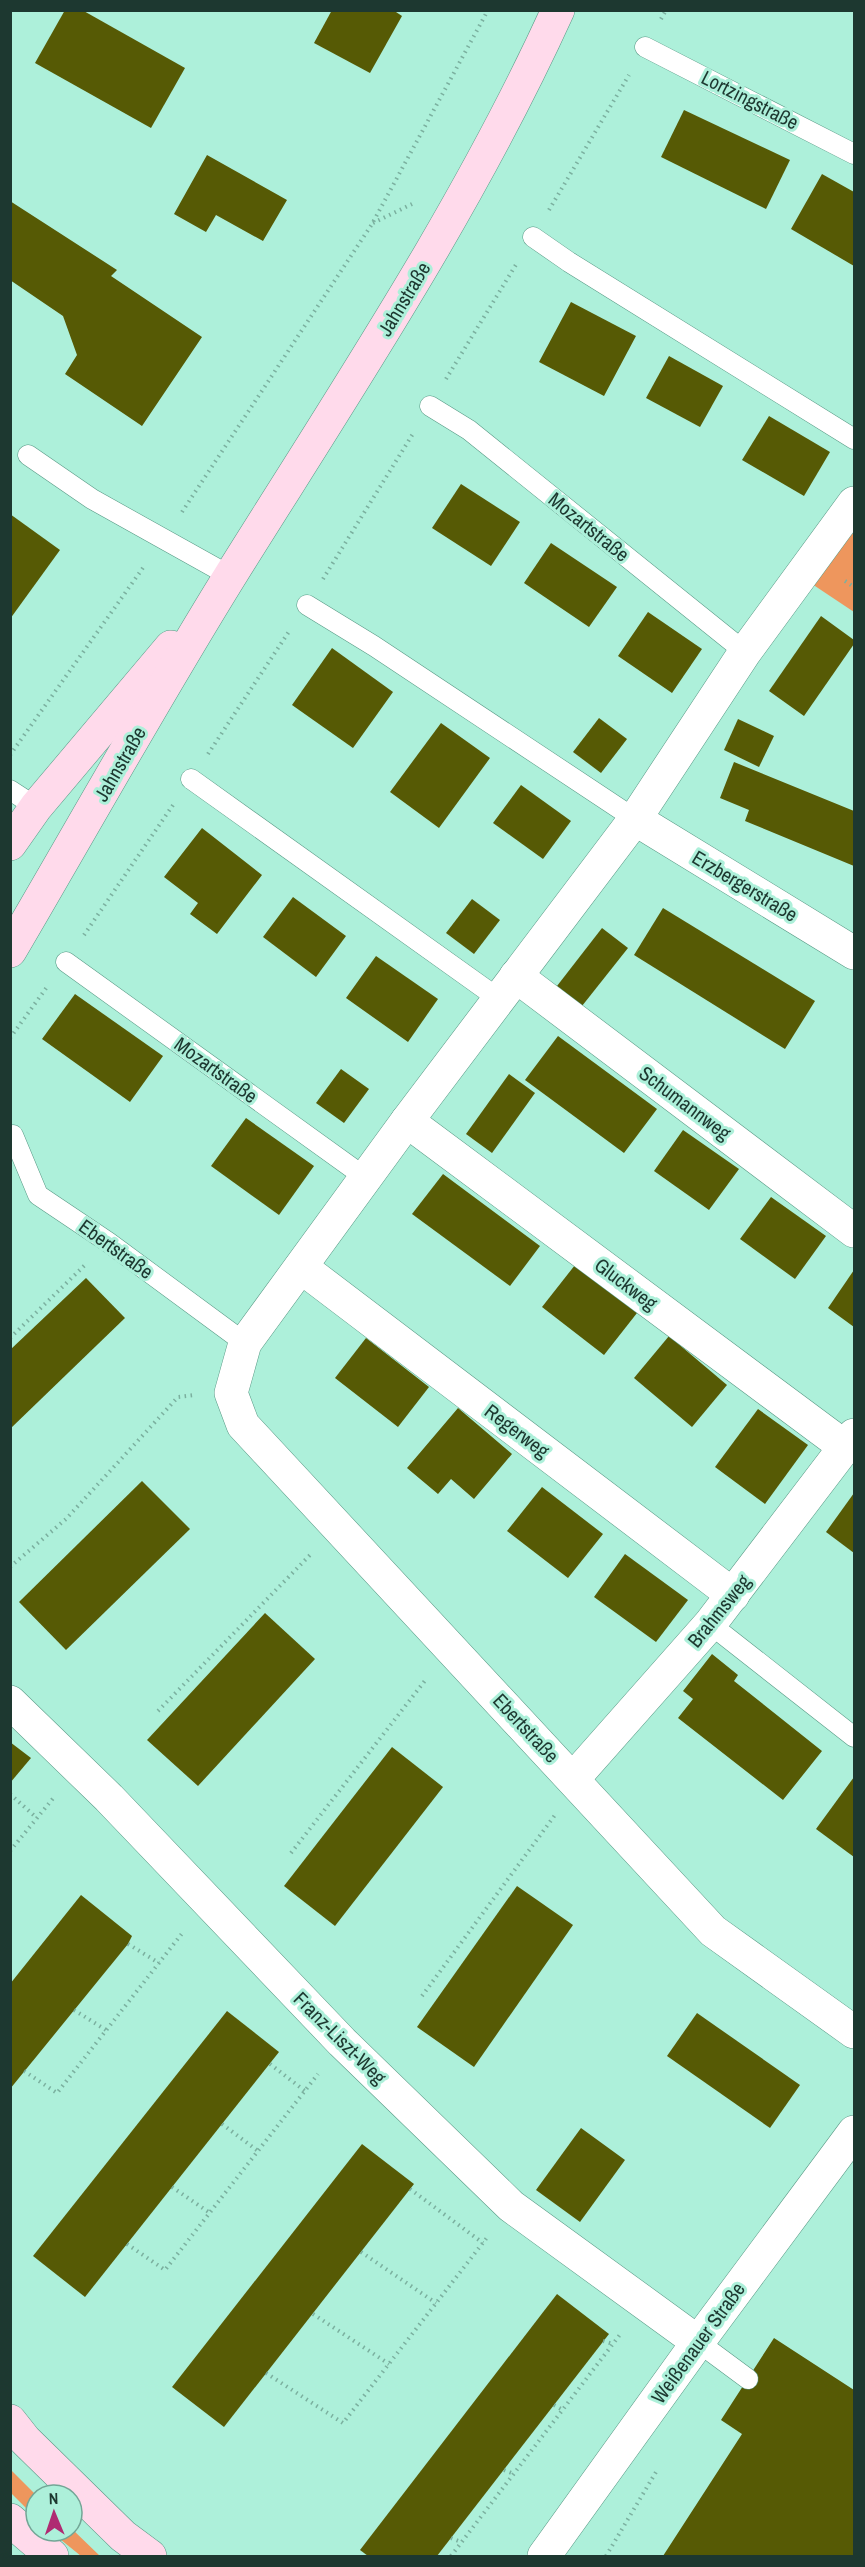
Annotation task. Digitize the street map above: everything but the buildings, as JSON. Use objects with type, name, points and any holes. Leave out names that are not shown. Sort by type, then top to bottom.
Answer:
[{"type":"main road","name":"Jahnstraße","points":[[10,951],[230,576],[416,280],[527,78],[558,10]]},
{"type":"main road","name":"Jahnstraße","points":[[10,844],[23,798],[230,576]]},
{"type":"main road","points":[[10,2421],[25,2440],[123,2536],[150,2556]]},
{"type":"main road","points":[[10,2520],[52,2556]]},
{"type":"street","points":[[231,1393],[245,1343],[407,1121],[635,819],[745,652],[855,503]]},
{"type":"street","name":"Erzbergerstraße","points":[[635,819],[855,953]]},
{"type":"street","name":"Schumannweg","points":[[508,987],[855,1231]]},
{"type":"street","name":"Gluckweg","points":[[407,1121],[851,1446]]},
{"type":"street","name":"Regerweg","points":[[301,1267],[733,1595]]},
{"type":"street","name":"Ebertstraße","points":[[231,1393],[243,1425],[712,1931],[855,2032]]},
{"type":"street","name":"Brahmsweg","points":[[576,1782],[710,1624],[851,1446]]},
{"type":"street","name":"Franz-Liszt-Weg","points":[[10,1702],[78,1768],[342,2042],[511,2206],[698,2342]]},
{"type":"street","name":"Weißenauer Straße","points":[[544,2556],[698,2342],[855,2132]]},
{"type":"lane","name":"Lortzingstraße","points":[[645,47],[855,153]]},
{"type":"lane","points":[[534,237],[569,262],[855,439]]},
{"type":"lane","name":"Mozartstraße","points":[[430,406],[469,430],[745,652]]},
{"type":"lane","points":[[28,455],[92,499],[230,576]]},
{"type":"lane","points":[[307,605],[374,646],[635,819]]},
{"type":"lane","points":[[191,779],[508,987]]},
{"type":"lane","name":"Mozartstraße","points":[[66,962],[366,1178]]},
{"type":"lane","name":"Ebertstraße","points":[[13,1135],[38,1195],[108,1242],[245,1343]]},
{"type":"lane","points":[[710,1624],[855,1737]]},
{"type":"lane","points":[[698,2342],[748,2379]]},
{"type":"path","points":[[10,755],[164,539],[372,224],[488,10]]},
{"type":"path","points":[[10,1038],[66,962],[307,605],[534,237],[666,10]]},
{"type":"path","points":[[10,1338],[108,1242]]},
{"type":"path","points":[[10,1567],[66,1519],[178,1396],[231,1393]]},
{"type":"path","points":[[158,1711],[338,1526]]},
{"type":"path","points":[[291,1853],[451,1647]]},
{"type":"path","points":[[10,1851],[78,1768]]},
{"type":"path","points":[[422,1996],[576,1782]]},
{"type":"path","points":[[10,1794],[37,1818]]},
{"type":"path","points":[[24,2072],[57,2093],[207,1902]]},
{"type":"path","points":[[128,1944],[159,1963]]},
{"type":"path","points":[[74,2010],[106,2030]]},
{"type":"path","points":[[127,2244],[165,2270],[342,2042]]},
{"type":"path","points":[[270,2064],[305,2091]]},
{"type":"path","points":[[222,2124],[258,2151]]},
{"type":"path","points":[[172,2187],[210,2213]]},
{"type":"path","points":[[410,2189],[483,2243]]},
{"type":"path","points":[[266,2373],[343,2423],[511,2206]]},
{"type":"path","points":[[361,2252],[436,2303]]},
{"type":"path","points":[[451,2556],[645,2303]]},
{"type":"path","points":[[313,2314],[388,2364]]},
{"type":"path","points":[[603,2341],[613,2344]]},
{"type":"path","points":[[554,2405],[563,2410]]},
{"type":"path","points":[[504,2470],[514,2474]]},
{"type":"path","points":[[451,2538],[461,2542]]},
{"type":"shaded area","points":[[854,532],[854,612],[812,584]]},
{"type":"shaded area","points":[[11,2470],[24,2483],[24,2506],[11,2493]]},
{"type":"shaded area","points":[[84,2541],[100,2556],[81,2556],[65,2543],[84,2543]]}]
